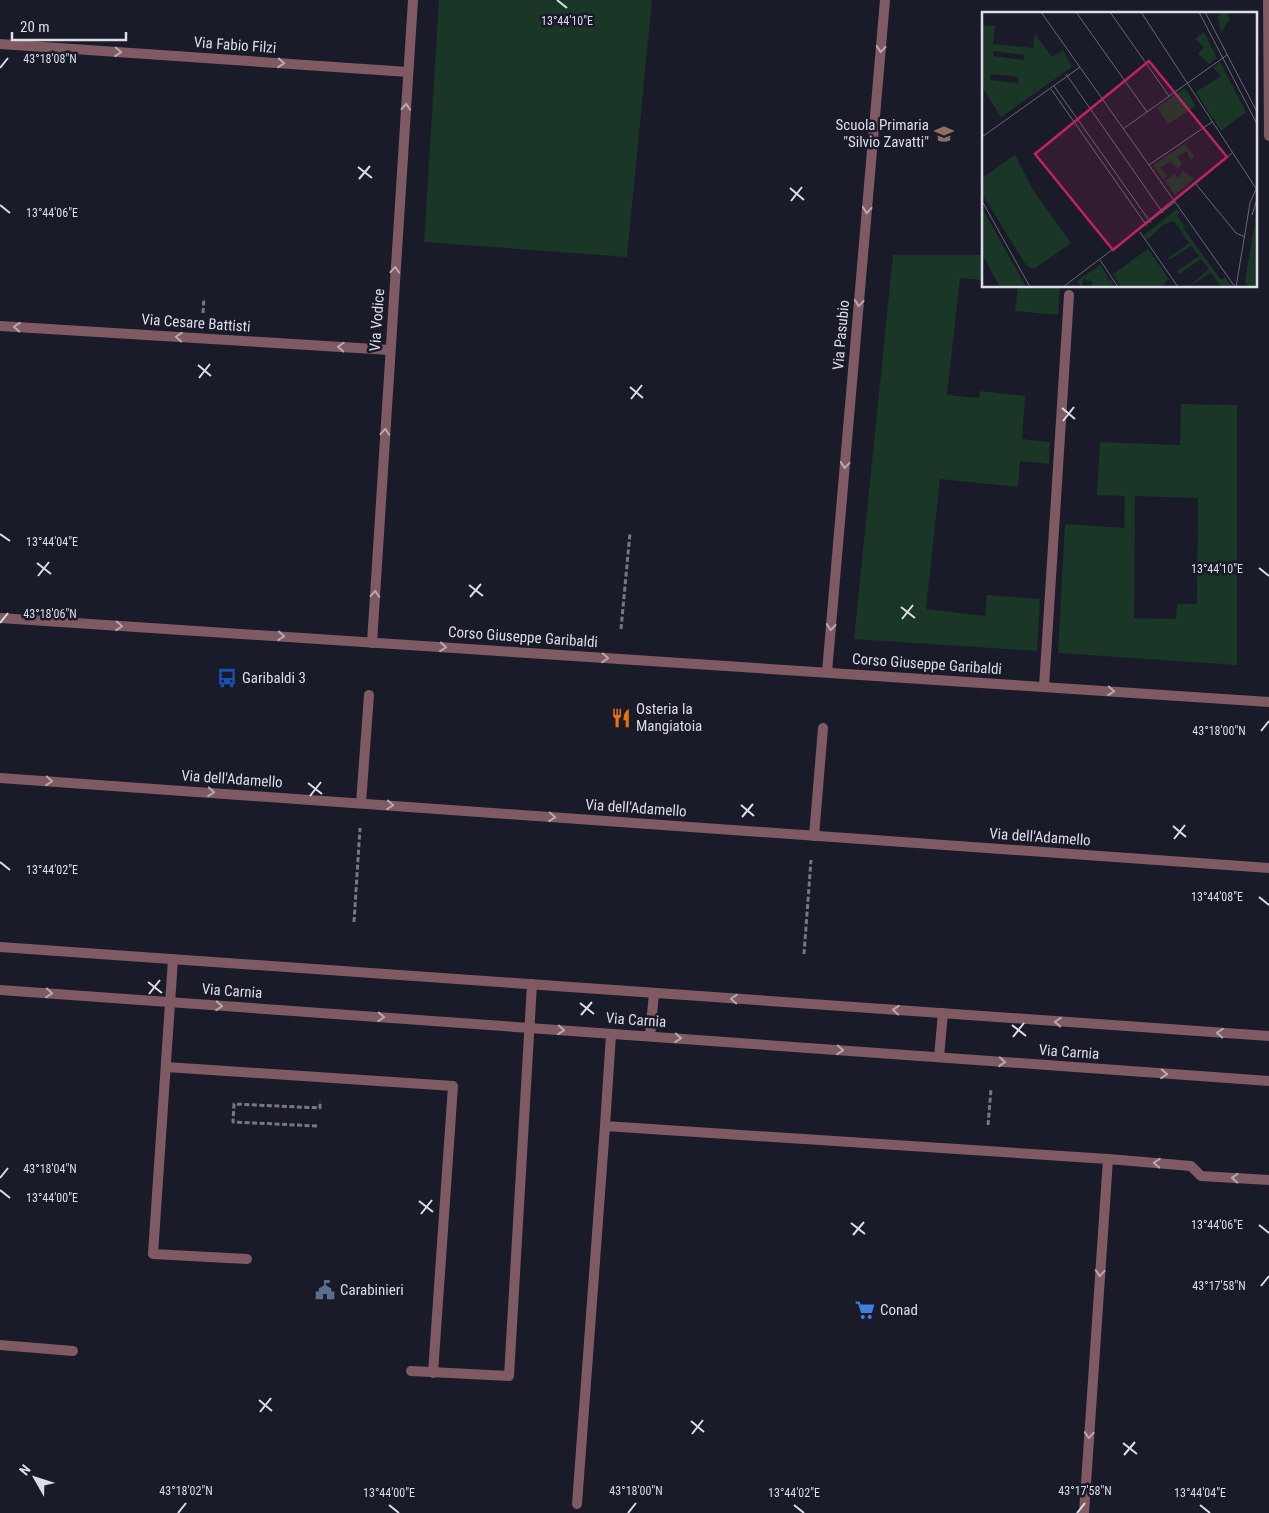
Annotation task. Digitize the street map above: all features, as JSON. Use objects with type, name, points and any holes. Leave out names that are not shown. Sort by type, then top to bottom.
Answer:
[{"type":"street","name":"Via Vodice","points":[[372,642],[412,0]]},
{"type":"street","name":"Via Pasubio","points":[[827,672],[885,0]]},
{"type":"street","points":[[1268,0],[1269,136]]},
{"type":"street","name":"Via Fabio Filzi","points":[[0,44],[408,72]]},
{"type":"street","points":[[1044,687],[1069,295]]},
{"type":"street","name":"Via Cesare Battisti","points":[[0,326],[390,350]]},
{"type":"street","name":"Corso Giuseppe Garibaldi","points":[[0,618],[1269,702]]},
{"type":"street","points":[[362,803],[369,695]]},
{"type":"street","points":[[814,836],[823,728]]},
{"type":"street","name":"Via dell'Adamello","points":[[0,778],[1269,868]]},
{"type":"street","name":"Via Carnia","points":[[0,947],[1269,1036]]},
{"type":"street","points":[[173,959],[153,1254],[247,1259]]},
{"type":"street","points":[[411,1371],[509,1376],[532,984]]},
{"type":"street","name":"Via Carnia","points":[[0,990],[1269,1081]]},
{"type":"street","points":[[650,1036],[654,993]]},
{"type":"street","points":[[939,1057],[943,1013]]},
{"type":"street","points":[[578,1504],[612,1034]]},
{"type":"street","points":[[166,1067],[453,1086],[433,1373]]},
{"type":"street","points":[[605,1126],[1191,1166],[1201,1176],[1269,1180]]},
{"type":"street","points":[[1084,1513],[1108,1160]]},
{"type":"street","points":[[0,1345],[73,1351]]},
{"type":"path","points":[[621,629],[630,533]]},
{"type":"path","points":[[354,922],[360,825]]},
{"type":"path","points":[[804,954],[812,856]]},
{"type":"path","points":[[986,1151],[991,1089]]},
{"type":"path","points":[[318,1126],[233,1122],[234,1104],[320,1108],[320,1099]]},
{"type":"green space","points":[[439,0],[652,0],[627,257],[424,242]]},
{"type":"green space","points":[[893,255],[982,255],[982,280],[960,278],[947,395],[979,398],[980,391],[1025,396],[1022,439],[1050,442],[1049,464],[1020,461],[1018,487],[940,479],[926,609],[985,616],[987,595],[1040,599],[1037,651],[854,639]]},
{"type":"green space","points":[[1018,288],[1060,288],[1058,315],[1015,311]]},
{"type":"green space","points":[[1181,404],[1237,405],[1237,665],[1058,653],[1065,524],[1124,528],[1125,496],[1097,495],[1100,442],[1180,445]],"holes":[[[1135,496],[1198,498],[1197,604],[1177,604],[1176,619],[1134,618]]]},
{"type":"place","name":"Scuola Primaria \"Silvio Zavatti\"","points":[[944,134]]},
{"type":"place","name":"Garibaldi 3","points":[[227,678]]},
{"type":"place","name":"Osteria la Mangiatoia","points":[[621,718]]},
{"type":"place","name":"Carabinieri","points":[[325,1290]]},
{"type":"place","name":"Conad","points":[[865,1310]]}]
